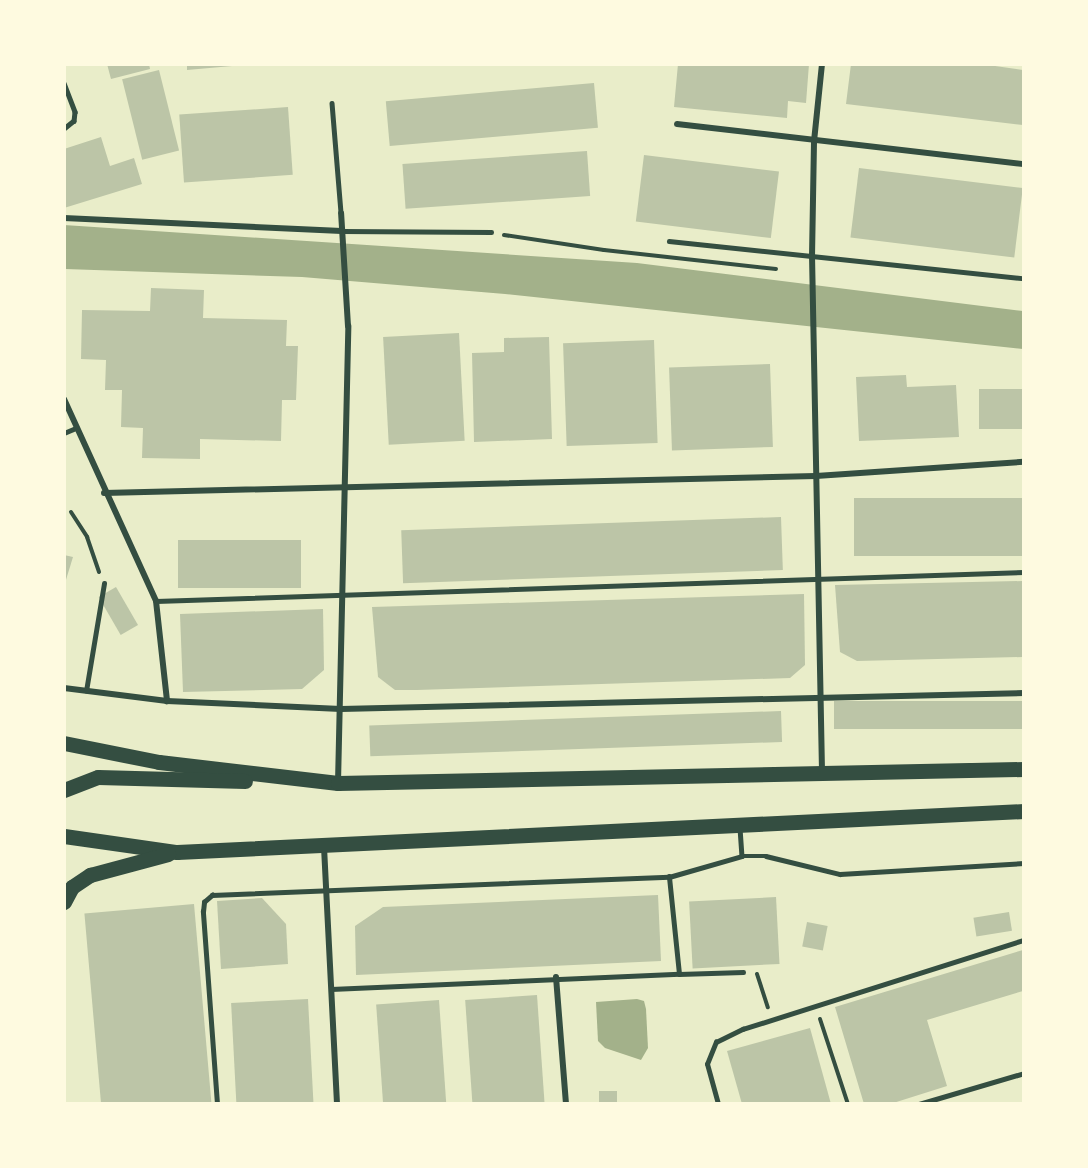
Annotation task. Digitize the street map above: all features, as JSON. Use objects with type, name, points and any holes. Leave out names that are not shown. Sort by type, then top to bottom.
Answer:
[{"type":"main road","points":[[64,743],[159,762],[338,783]]},
{"type":"main road","points":[[64,790],[98,777],[338,783],[822,776],[1023,769]]},
{"type":"main road","points":[[64,836],[177,852],[324,847],[740,822],[1023,811]]},
{"type":"main road","points":[[64,902],[72,887],[90,875],[177,852]]},
{"type":"street","points":[[822,64],[814,142],[812,255],[822,776]]},
{"type":"street","points":[[677,124],[814,142],[1023,164]]},
{"type":"street","points":[[338,783],[344,592],[348,326],[340,213]]},
{"type":"street","points":[[64,218],[342,231]]},
{"type":"street","points":[[64,399],[104,492],[156,600],[167,701]]},
{"type":"street","points":[[104,492],[816,476],[1023,462]]},
{"type":"street","points":[[64,688],[167,701],[341,709],[1023,693]]},
{"type":"street","points":[[324,847],[337,1104]]},
{"type":"street","points":[[556,977],[566,1104]]},
{"type":"lane","points":[[64,83],[75,112],[74,121],[64,129]]},
{"type":"lane","points":[[332,103],[340,213]]},
{"type":"lane","points":[[342,231],[491,232]]},
{"type":"lane","points":[[669,241],[1023,278]]},
{"type":"lane","points":[[64,433],[76,428]]},
{"type":"lane","points":[[156,600],[344,592],[1023,572]]},
{"type":"lane","points":[[86,691],[104,584]]},
{"type":"lane","points":[[740,822],[742,856]]},
{"type":"lane","points":[[217,1104],[204,902],[212,896],[669,877],[742,856],[766,856],[840,874],[1023,863]]},
{"type":"lane","points":[[669,877],[679,974]]},
{"type":"lane","points":[[718,1104],[707,1064],[710,1051],[716,1042],[1023,939]]},
{"type":"lane","points":[[331,988],[556,977],[743,972]]},
{"type":"lane","points":[[919,1104],[1023,1073]]},
{"type":"path","points":[[491,232],[762,270],[813,266]]},
{"type":"path","points":[[71,512],[87,537],[104,584]]},
{"type":"path","points":[[743,972],[757,972],[773,1021]]},
{"type":"path","points":[[817,1007],[848,1104]]},
{"type":"shaded area","points":[[64,225],[637,263],[1023,311],[1023,349],[505,294],[302,277],[65,269]]},
{"type":"shaded area","points":[[637,999],[644,1001],[646,1009],[648,1048],[641,1060],[605,1048],[598,1041],[596,1002]]},
{"type":"building","points":[[107,64],[149,64],[150,69],[111,79]]},
{"type":"building","points":[[187,64],[232,64],[232,66],[187,70]]},
{"type":"building","points":[[678,64],[809,64],[806,103],[788,101],[787,118],[674,107]]},
{"type":"building","points":[[851,64],[981,64],[1023,70],[1023,125],[846,104]]},
{"type":"building","points":[[159,70],[179,151],[142,160],[122,79]]},
{"type":"building","points":[[594,83],[598,128],[390,146],[386,101]]},
{"type":"building","points":[[288,107],[293,175],[184,182],[179,115]]},
{"type":"building","points":[[101,137],[110,166],[134,158],[142,184],[64,208],[64,149]]},
{"type":"building","points":[[587,151],[590,196],[406,209],[402,164]]},
{"type":"building","points":[[644,155],[779,172],[771,238],[636,222]]},
{"type":"building","points":[[859,168],[1023,188],[1014,258],[850,237]]},
{"type":"building","points":[[151,288],[204,290],[203,318],[287,320],[286,346],[298,346],[296,400],[282,400],[281,441],[200,439],[200,459],[142,458],[143,428],[121,427],[122,390],[105,390],[106,360],[81,359],[82,310],[150,311]]},
{"type":"building","points":[[459,333],[465,441],[389,445],[383,337]]},
{"type":"building","points":[[549,337],[552,439],[474,442],[472,353],[504,352],[504,338]]},
{"type":"building","points":[[654,340],[658,443],[567,446],[563,343]]},
{"type":"building","points":[[770,364],[773,447],[672,450],[669,368]]},
{"type":"building","points":[[906,375],[907,387],[956,385],[959,437],[859,441],[856,377]]},
{"type":"building","points":[[979,389],[1023,389],[1023,429],[979,429]]},
{"type":"building","points":[[854,498],[1023,498],[1023,556],[854,556]]},
{"type":"building","points":[[781,517],[783,570],[403,583],[401,530]]},
{"type":"building","points":[[178,540],[301,540],[301,588],[178,588]]},
{"type":"building","points":[[64,555],[73,557],[65,583],[64,583]]},
{"type":"building","points":[[1023,581],[1023,657],[857,661],[840,652],[835,585]]},
{"type":"building","points":[[116,587],[138,625],[121,635],[99,597]]},
{"type":"building","points":[[804,594],[805,665],[790,678],[395,690],[378,677],[372,607]]},
{"type":"building","points":[[323,609],[324,670],[302,689],[183,692],[180,614]]},
{"type":"building","points":[[834,701],[1023,701],[1023,729],[834,729]]},
{"type":"building","points":[[781,711],[782,742],[370,756],[369,725]]},
{"type":"building","points":[[658,895],[661,961],[356,975],[355,926],[383,907]]},
{"type":"building","points":[[776,897],[780,964],[693,968],[689,902]]},
{"type":"building","points":[[262,898],[286,924],[288,964],[221,969],[217,901]]},
{"type":"building","points":[[194,904],[211,1104],[101,1104],[84,914]]},
{"type":"building","points":[[1009,912],[1012,931],[976,936],[973,918]]},
{"type":"building","points":[[807,922],[828,926],[823,951],[802,947]]},
{"type":"building","points":[[1023,950],[1023,991],[927,1020],[947,1086],[890,1104],[864,1104],[835,1007]]},
{"type":"building","points":[[537,995],[545,1104],[472,1104],[465,1000]]},
{"type":"building","points":[[308,999],[313,1104],[236,1104],[231,1003]]},
{"type":"building","points":[[439,1000],[446,1104],[383,1104],[376,1004]]},
{"type":"building","points":[[810,1028],[831,1104],[742,1104],[727,1051]]},
{"type":"building","points":[[599,1091],[617,1091],[617,1104],[599,1104]]}]
